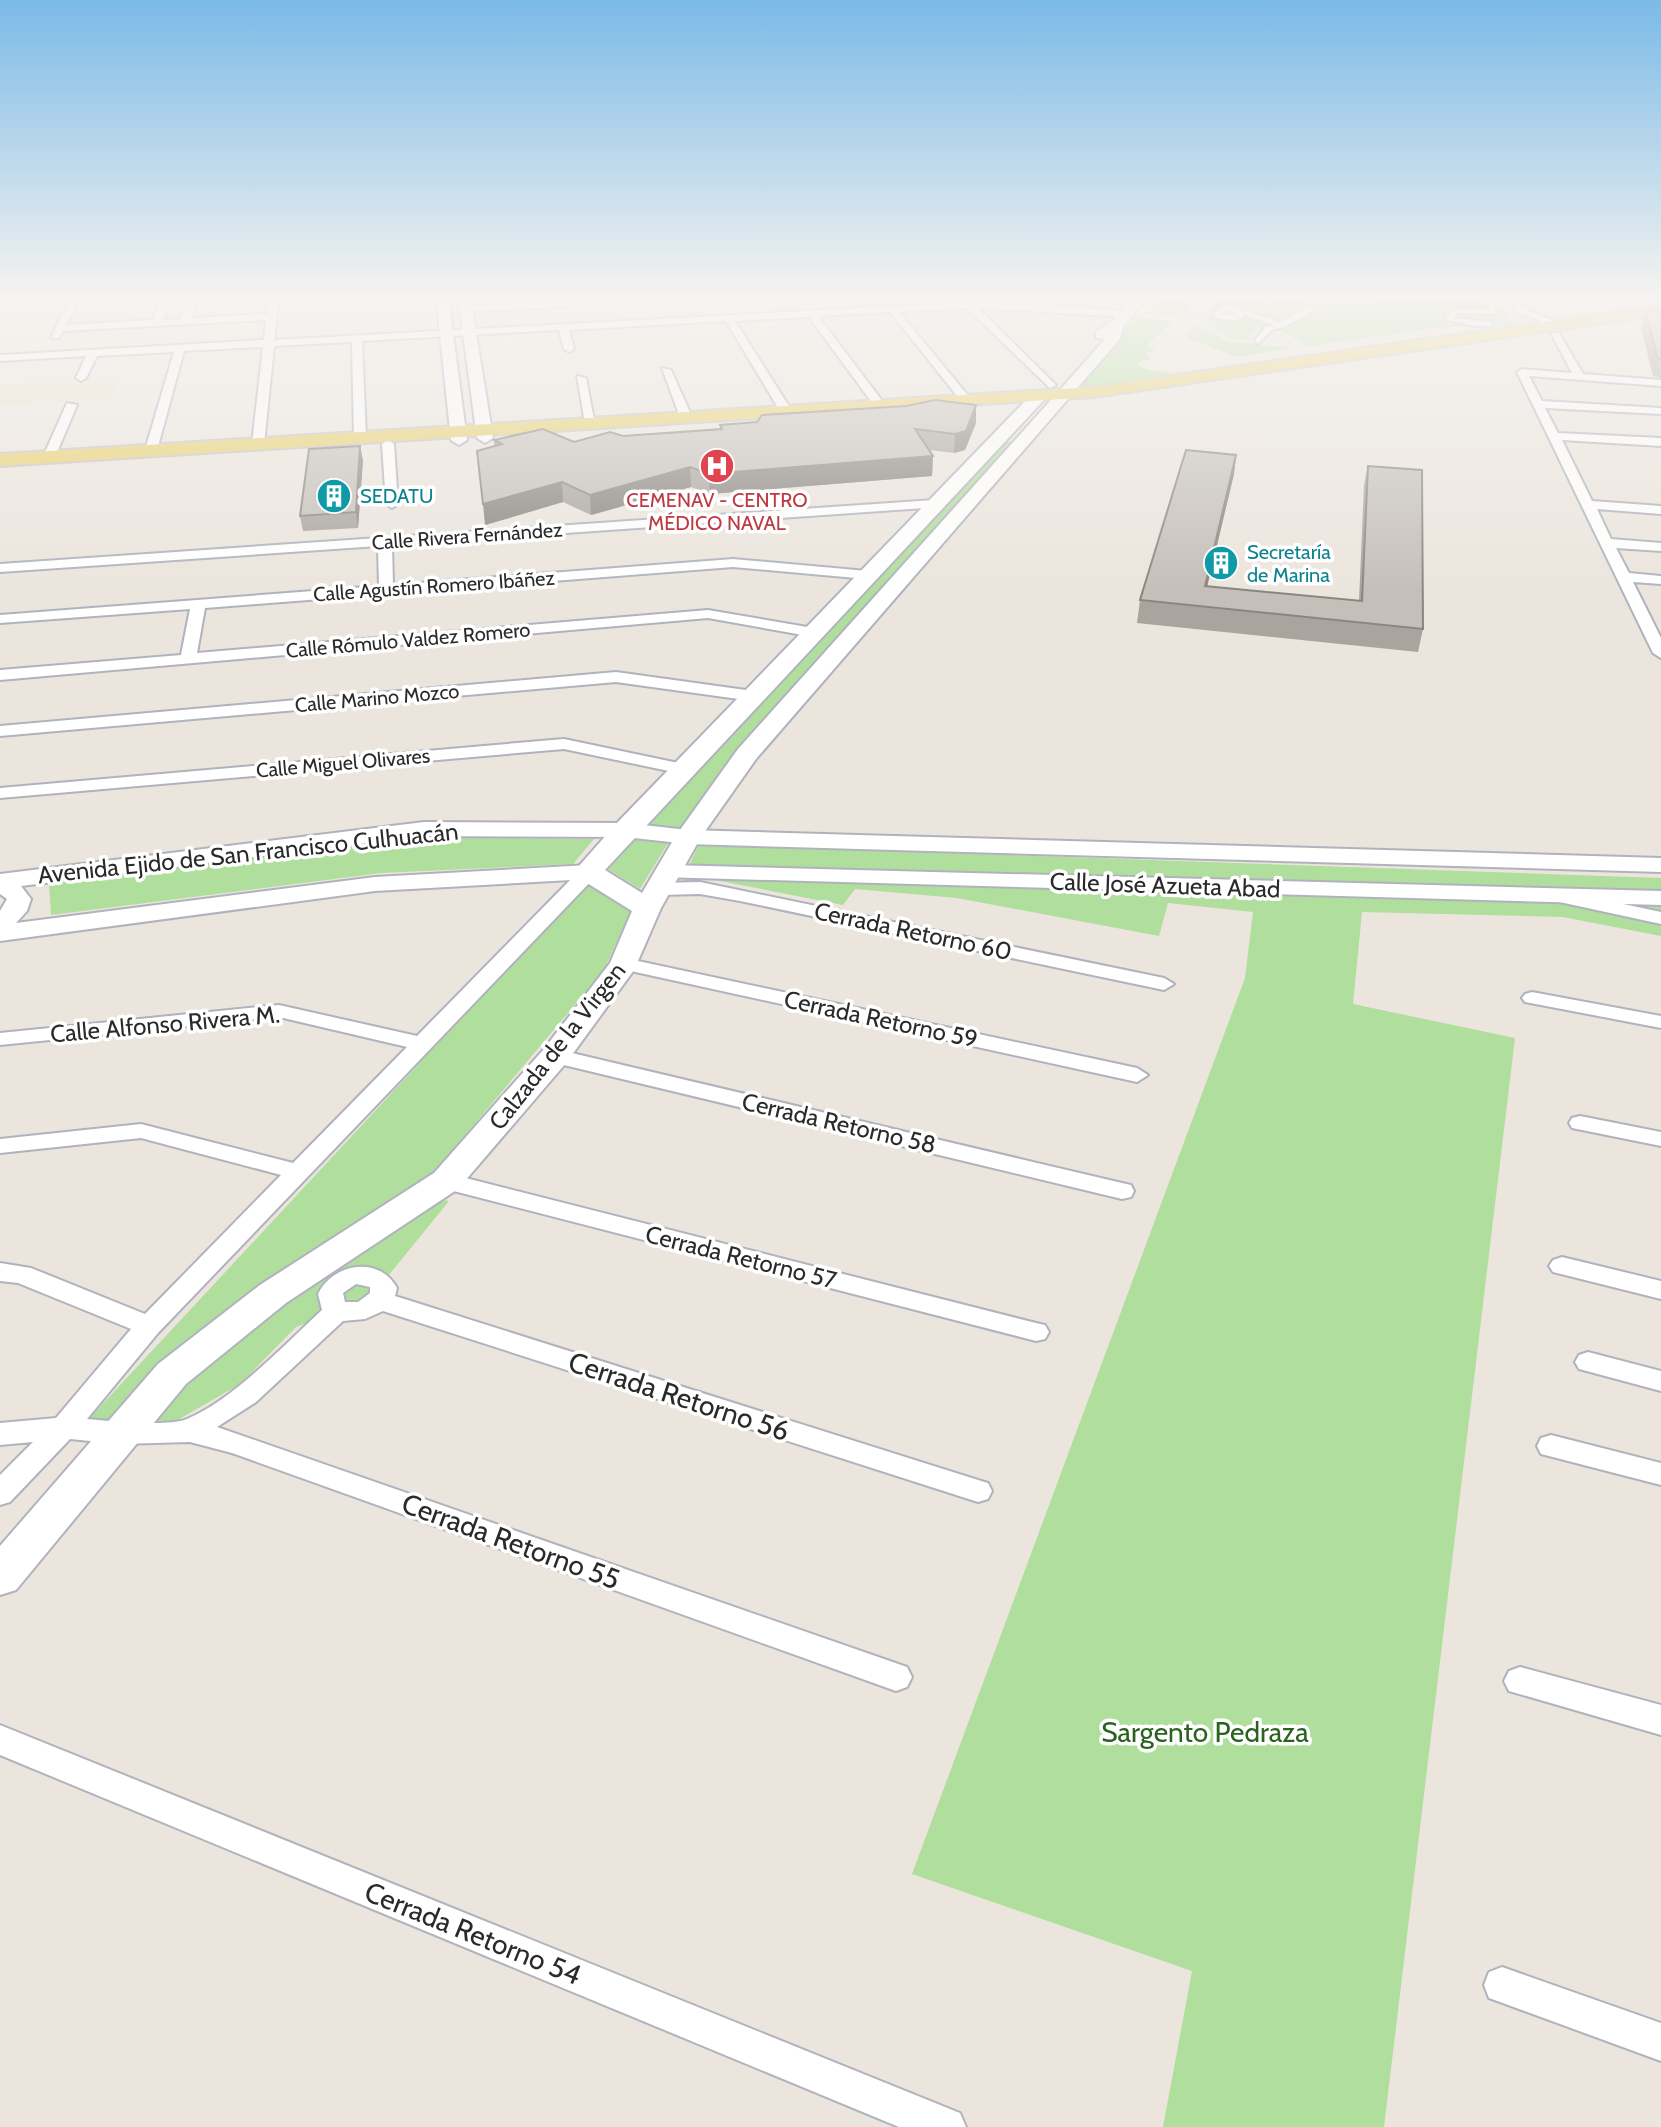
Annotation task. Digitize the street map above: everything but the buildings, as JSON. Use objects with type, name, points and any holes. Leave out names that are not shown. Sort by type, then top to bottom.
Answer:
[{"type":"main road","points":[[0,468],[972,404],[1055,395]]},
{"type":"main road","points":[[1048,396],[1150,395]]},
{"type":"main road","name":"Calzada de la Virgen","points":[[589,872],[625,830],[1009,425],[1048,396]]},
{"type":"main road","name":"Calzada de la Virgen","points":[[0,1577],[172,1374],[273,1294],[446,1181],[555,1056],[624,964],[688,837],[747,754],[1048,396]]},
{"type":"main road","points":[[485,434],[686,417],[972,404],[1001,414],[1009,425]]},
{"type":"main road","points":[[0,460],[360,437],[458,436]]},
{"type":"main road","points":[[589,872],[659,890]]},
{"type":"street","points":[[151,450],[167,395]]},
{"type":"street","points":[[258,444],[263,395]]},
{"type":"street","points":[[359,395],[360,437]]},
{"type":"street","points":[[453,395],[458,436]]},
{"type":"street","points":[[479,395],[485,434]]},
{"type":"street","points":[[585,395],[591,423]]},
{"type":"street","points":[[677,395],[686,417]]},
{"type":"street","points":[[776,395],[786,411]]},
{"type":"street","points":[[872,395],[880,406]]},
{"type":"street","points":[[965,395],[972,404]]},
{"type":"street","points":[[1534,395],[1661,653]]},
{"type":"street","points":[[1538,404],[1661,411]]},
{"type":"street","points":[[49,457],[71,405]]},
{"type":"street","points":[[1554,436],[1661,442]]},
{"type":"street","points":[[388,444],[392,504]]},
{"type":"street","name":"Calle Rivera Fernández","points":[[0,568],[934,504]]},
{"type":"street","points":[[1588,505],[1661,510]]},
{"type":"street","points":[[385,541],[386,589]]},
{"type":"street","points":[[1607,543],[1661,547]]},
{"type":"street","name":"Calle Agustín Romero Ibáñez","points":[[0,619],[733,563],[867,575]]},
{"type":"street","points":[[1624,577],[1661,580]]},
{"type":"street","points":[[188,659],[198,604]]},
{"type":"street","name":"Calle Rómulo Valdez Romero","points":[[0,675],[708,614],[814,632]]},
{"type":"street","points":[[1643,616],[1661,617]]},
{"type":"street","name":"Calle Marino Mozco","points":[[0,731],[616,677],[753,696]]},
{"type":"street","name":"Calle Miguel Olivares","points":[[0,793],[564,744],[683,769]]},
{"type":"street","name":"Avenida Ejido de San Francisco Culhuacán","points":[[0,883],[424,829],[625,830],[688,837]]},
{"type":"street","name":"Calle José Azueta Abad","points":[[688,837],[1661,865]]},
{"type":"street","name":"Avenida Ejido de San Francisco Culhuacán","points":[[0,933],[375,884],[589,872]]},
{"type":"street","name":"Calzada de la Virgen","points":[[0,1494],[64,1428],[149,1326],[589,872]]},
{"type":"street","points":[[0,883],[19,899],[15,911],[0,924]]},
{"type":"street","name":"Cerrada Retorno 60","points":[[659,890],[700,888],[740,895],[1164,984]]},
{"type":"street","name":"Calle José Azueta Abad","points":[[659,890],[1661,898]]},
{"type":"street","points":[[1553,895],[1661,918]]},
{"type":"street","name":"Cerrada Retorno 59","points":[[624,964],[1137,1075]]},
{"type":"street","points":[[1532,998],[1661,1022]]},
{"type":"street","name":"Calle Alfonso Rivera M.","points":[[0,1039],[279,1011],[422,1044]]},
{"type":"street","name":"Cerrada Retorno 58","points":[[555,1056],[1122,1191]]},
{"type":"street","points":[[1580,1123],[1661,1139]]},
{"type":"street","points":[[0,1146],[141,1131],[299,1172]]},
{"type":"street","name":"Cerrada Retorno 57","points":[[446,1181],[1036,1332]]},
{"type":"street","points":[[1562,1266],[1661,1290]]},
{"type":"street","points":[[0,1272],[22,1274],[149,1326]]},
{"type":"street","points":[[354,1275],[376,1278],[383,1284],[385,1292],[380,1301],[360,1313],[337,1311],[330,1304],[333,1287],[354,1275]]},
{"type":"street","name":"Cerrada Retorno 56","points":[[380,1301],[978,1491]]},
{"type":"street","points":[[190,1431],[246,1395],[337,1311]]},
{"type":"street","points":[[1588,1362],[1661,1381]]},
{"type":"street","name":"Cerrada Retorno 55","points":[[0,1434],[64,1428],[120,1433],[190,1431],[251,1448],[896,1677]]},
{"type":"street","points":[[1551,1446],[1661,1474]]},
{"type":"street","points":[[1520,1681],[1661,1720]]},
{"type":"street","name":"Cerrada Retorno 54","points":[[0,1740],[946,2127]]},
{"type":"street","points":[[1502,1985],[1661,2042]]},
{"type":"shaded area","points":[[0,395],[114,395],[113,398],[0,405]]},
{"type":"green space","points":[[1001,441],[1012,442],[733,755],[680,829],[643,825]]},
{"type":"green space","points":[[423,837],[594,839],[573,864],[381,873],[51,915],[49,883]]},
{"type":"green space","points":[[631,838],[668,843],[640,889],[608,869]]},
{"type":"green space","name":"Sargento Pedraza","points":[[699,844],[1661,878],[1661,936],[1563,917],[1362,912],[1353,1004],[1515,1038],[1384,2127],[1163,2127],[1192,1971],[912,1874],[1245,978],[1253,912],[1168,903],[1159,936],[957,898],[855,889],[843,905],[710,879],[681,883]]},
{"type":"green space","points":[[586,884],[631,911],[604,970],[431,1176],[192,1335],[104,1431],[84,1424]]},
{"type":"green space","points":[[439,1199],[449,1201],[371,1297],[296,1327],[240,1384],[164,1428],[142,1425],[253,1322]]},
{"type":"place","name":"CEMENAV - CENTRO MÉDICO NAVAL","points":[[717,466]]},
{"type":"place","name":"SEDATU","points":[[334,496]]},
{"type":"place","name":"Secretaría de Marina","points":[[1221,563]]}]
